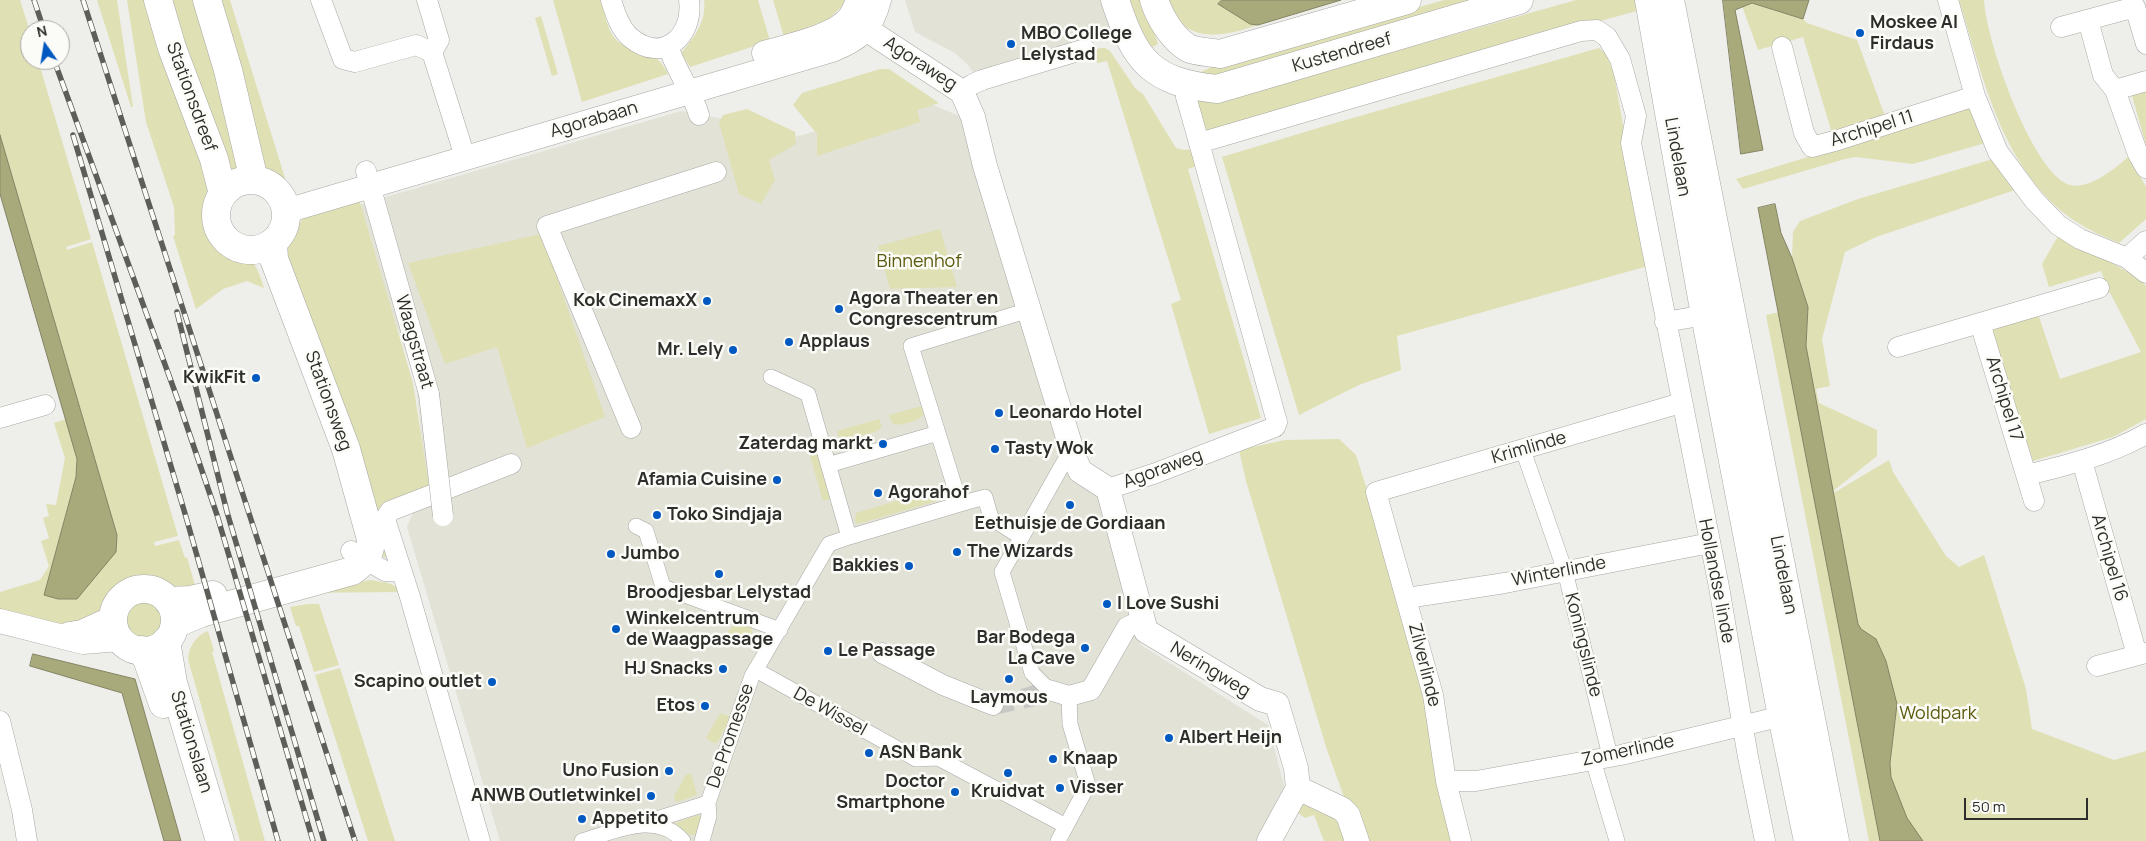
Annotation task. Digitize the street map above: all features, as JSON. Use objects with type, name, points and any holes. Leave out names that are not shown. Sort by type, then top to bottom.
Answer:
[{"type":"main road","name":"Stationsdreef","points":[[158,0],[172,48],[214,159],[223,194]]},
{"type":"main road","name":"Stationsdreef","points":[[207,0],[228,70],[254,180]]},
{"type":"main road","points":[[1115,0],[1125,31],[1142,59],[1176,82]]},
{"type":"main road","name":"Kustendreef","points":[[1154,0],[1158,12],[1173,34],[1190,49],[1220,54],[1407,0]]},
{"type":"main road","name":"Kustendreef","points":[[1176,82],[1217,90],[1520,0]]},
{"type":"main road","name":"Lindelaan","points":[[1649,0],[1705,315],[1808,841]]},
{"type":"main road","name":"Lindelaan","points":[[1670,0],[1835,841]]},
{"type":"main road","points":[[254,180],[272,187],[283,203],[284,229],[262,246],[236,247],[221,234],[216,215],[223,194],[234,184],[254,180]]},
{"type":"main road","name":"Stationsweg","points":[[262,246],[274,259],[346,450],[372,539],[371,547],[358,556]]},
{"type":"main road","points":[[147,629],[352,571],[358,556]]},
{"type":"main road","name":"Stationslaan","points":[[147,629],[147,659],[158,687],[204,841]]},
{"type":"main road","name":"Stationslaan","points":[[147,629],[173,683],[220,841]]},
{"type":"street","points":[[321,0],[343,59],[355,62],[416,44],[432,52]]},
{"type":"street","points":[[427,0],[438,40],[432,52],[463,150]]},
{"type":"street","points":[[611,0],[617,17],[629,37],[640,44],[655,49],[668,46],[676,41],[686,28],[690,15],[689,0]]},
{"type":"street","name":"Agorabaan","points":[[283,203],[463,150],[682,79],[832,50],[850,42],[858,16],[879,0]]},
{"type":"street","points":[[1948,0],[1975,96],[1998,152],[2034,200],[2058,225],[2080,239],[2127,258],[2146,273]]},
{"type":"street","points":[[2061,28],[2135,7],[2146,44]]},
{"type":"street","name":"Agoraweg","points":[[858,16],[962,92],[972,117],[985,166],[1073,454],[1080,471],[1108,489],[1156,473],[1275,427],[1277,422],[1200,143],[1186,97],[1176,82]]},
{"type":"street","points":[[2088,20],[2103,75],[2115,90],[2138,154],[2146,168]]},
{"type":"street","name":"Hollandse linde","points":[[1200,143],[1581,31],[1597,30],[1607,38],[1620,59],[1636,116],[1631,142],[1681,404],[1710,543],[1765,841]]},
{"type":"street","points":[[668,46],[699,115]]},
{"type":"street","name":"Archipel 11","points":[[1782,47],[1804,133],[1812,147],[1975,96]]},
{"type":"street","points":[[962,92],[982,80],[1085,49]]},
{"type":"street","points":[[2115,90],[2146,81]]},
{"type":"street","points":[[631,428],[547,226],[716,172]]},
{"type":"street","name":"Waagstraat","points":[[368,178],[430,394],[443,516]]},
{"type":"street","points":[[2127,258],[2146,241]]},
{"type":"street","points":[[1898,347],[2099,288]]},
{"type":"street","points":[[960,504],[911,346],[1029,310]]},
{"type":"street","points":[[1665,322],[1732,310]]},
{"type":"street","name":"Archipel 17","points":[[1980,323],[2034,501]]},
{"type":"street","points":[[771,377],[808,394],[849,536]]},
{"type":"street","name":"Krimlinde","points":[[1376,492],[1681,404]]},
{"type":"street","points":[[0,418],[44,405]]},
{"type":"street","points":[[828,465],[938,433]]},
{"type":"street","points":[[2027,475],[2082,461],[2126,445],[2146,434]]},
{"type":"street","name":"Koningslinde","points":[[1523,450],[1565,570],[1617,841]]},
{"type":"street","points":[[1073,454],[1068,455],[1002,572],[1032,673],[1049,690],[1069,696],[1091,690],[1127,628],[1143,620]]},
{"type":"street","name":"Archipel 16","points":[[2082,461],[2141,654],[2098,666]]},
{"type":"street","points":[[480,841],[385,519],[390,511],[511,464]]},
{"type":"street","name":"Neringweg","points":[[1108,489],[1146,631],[1260,699],[1277,704],[1296,768],[1298,788]]},
{"type":"street","name":"Zilverlinde","points":[[1376,492],[1387,536],[1407,598],[1434,695],[1446,782],[1461,841]]},
{"type":"street","points":[[756,670],[829,544],[849,536],[985,497],[991,518],[1021,536]]},
{"type":"street","points":[[636,526],[646,532],[663,587],[780,630]]},
{"type":"street","name":"Winterlinde","points":[[1407,598],[1505,583],[1710,543]]},
{"type":"street","points":[[358,556],[385,571],[402,572]]},
{"type":"street","points":[[0,621],[53,634],[147,629]]},
{"type":"street","points":[[882,654],[943,685],[993,705]]},
{"type":"street","name":"De Promesse","points":[[702,841],[708,816],[708,803],[752,676],[756,670]]},
{"type":"street","name":"De Wissel","points":[[756,670],[916,759],[938,758],[1066,826]]},
{"type":"street","points":[[1058,841],[1088,785],[1070,724],[1069,696]]},
{"type":"street","name":"Zomerlinde","points":[[1446,782],[1476,781],[1601,758],[1809,710]]},
{"type":"street","points":[[0,721],[22,810],[27,841]]},
{"type":"street","points":[[1269,841],[1298,788],[1342,809],[1348,816],[1357,841]]},
{"type":"street","name":"De Promesse","points":[[582,841],[708,803]]},
{"type":"street","name":"De Promesse","points":[[641,824],[665,827],[683,841]]},
{"type":"shaded area","name":"MBO College Lelystad","points":[[905,0],[1109,0],[1119,35],[974,74],[968,65],[955,53],[915,32]]},
{"type":"shaded area","points":[[1222,0],[1341,0],[1258,25],[1250,24],[1218,4]]},
{"type":"shaded area","points":[[1723,0],[1809,0],[1803,19],[1752,3],[1735,10],[1763,150],[1741,154]]},
{"type":"shaded area","points":[[926,102],[964,118],[1099,494],[1141,645],[1268,725],[1285,789],[1256,841],[500,841],[407,527],[426,482],[416,382],[355,206],[681,111],[734,121],[787,139]]},
{"type":"shaded area","points":[[0,135],[117,535],[116,552],[77,599],[58,599],[44,595],[76,477],[77,459],[0,194]]},
{"type":"shaded area","points":[[1775,204],[1781,233],[1792,258],[1808,307],[1806,346],[1858,624],[1861,629],[1876,639],[1886,661],[1897,704],[1890,763],[1891,777],[1907,818],[1923,841],[1880,841],[1758,208]]},
{"type":"shaded area","points":[[33,654],[135,679],[181,841],[164,841],[122,693],[30,666]]},
{"type":"green space","points":[[0,0],[20,0],[26,20],[20,20],[20,70],[41,70],[91,239],[66,247],[67,250],[92,242],[178,536],[154,542],[155,546],[179,540],[185,558],[187,557],[198,596],[175,593],[153,581],[135,581],[118,586],[102,612],[68,626],[0,609],[0,592],[40,580],[49,566],[41,541],[49,538],[43,518],[49,516],[46,504],[56,505],[65,458],[54,423],[66,419],[77,459],[76,477],[44,595],[117,536],[0,135]]},
{"type":"green space","points":[[97,0],[117,0],[133,107],[131,107]]},
{"type":"green space","points":[[127,0],[147,0],[213,198],[211,205],[212,227],[224,244],[230,249],[244,254],[251,260],[258,271],[264,288],[247,281],[223,289],[196,309],[173,236],[175,235],[174,207],[146,122]]},
{"type":"green space","points":[[167,0],[202,0],[241,174],[231,178]]},
{"type":"green space","points":[[212,0],[230,0],[288,188],[283,188],[275,180],[264,174]]},
{"type":"green space","points":[[553,0],[601,0],[607,23],[616,39],[627,47],[658,60],[668,74],[582,102]]},
{"type":"green space","points":[[704,0],[758,0],[770,41],[690,67],[681,53],[699,29],[704,15]]},
{"type":"green space","points":[[773,0],[848,0],[829,19],[784,37]]},
{"type":"green space","points":[[1122,0],[1144,0],[1158,44],[1149,49]]},
{"type":"green space","points":[[1164,0],[1222,0],[1218,4],[1250,24],[1258,25],[1228,33],[1207,34],[1197,32],[1180,22]]},
{"type":"green space","points":[[1444,0],[1493,0],[1197,85],[1199,73],[1209,68]]},
{"type":"green space","points":[[1576,0],[1640,0],[1644,9],[1476,55],[1213,133],[1204,131],[1194,100],[1211,102],[1238,96]]},
{"type":"green space","points":[[1959,0],[1984,0],[1992,43],[2012,99],[2037,152],[2051,171],[2065,183],[2082,185],[2100,178],[2129,156],[2146,187],[2146,219],[2119,243],[2075,221],[2050,200],[2030,176],[2013,150],[1999,121],[1977,61]]},
{"type":"green space","points":[[1752,3],[1803,19],[1807,23],[1857,40],[1885,116],[1832,133],[1803,37],[1758,50],[1742,6]]},
{"type":"green space","points":[[541,16],[558,74],[552,76],[535,18]]},
{"type":"green space","points":[[1100,48],[1110,51],[1135,88],[1143,94],[1176,148],[1194,149],[1197,166],[1188,169],[1261,418],[1209,434],[1171,304],[1181,300],[1107,61],[1097,63],[1093,51]]},
{"type":"green space","points":[[1599,48],[1606,54],[1614,74],[1648,266],[1397,336],[1401,370],[1359,385],[1299,415],[1222,157]]},
{"type":"green space","points":[[880,69],[889,69],[939,103],[917,110],[920,122],[817,156],[817,134],[793,105],[802,93]]},
{"type":"green space","points":[[2146,88],[2146,145],[2131,92]]},
{"type":"green space","points":[[1971,107],[1985,143],[1913,164],[1856,157],[1845,159],[1743,189],[1736,179]]},
{"type":"green space","points":[[747,109],[795,132],[796,144],[769,160],[775,180],[761,204],[739,194],[719,123],[723,115]]},
{"type":"green space","name":"Woldpark","points":[[1993,159],[2015,190],[1876,237],[1845,252],[1822,339],[1830,386],[1816,389],[1819,403],[1877,430],[1877,456],[1832,492],[1832,494],[1889,460],[1893,472],[1946,556],[1959,567],[1984,555],[2026,689],[2032,729],[2114,760],[2146,751],[2146,841],[1869,841],[1766,315],[1794,309],[1806,346],[1808,307],[1792,258],[1793,232],[1800,221],[1858,199]]},
{"type":"green space","points":[[359,199],[413,383],[430,493],[377,510],[387,558],[380,553],[282,250],[303,218]]},
{"type":"green space","name":"Binnenhof","points":[[940,229],[957,287],[890,289],[878,246]]},
{"type":"green space","points":[[2060,233],[2133,275],[2146,286],[2146,419],[2113,437],[2033,461],[1989,323],[2036,308],[2060,379],[2141,352],[2108,289],[2101,271],[2049,287],[2042,264]]},
{"type":"green space","points":[[542,234],[605,417],[527,448],[497,347],[445,364],[408,263]]},
{"type":"green space","points":[[922,406],[924,414],[919,419],[899,425],[892,423],[889,415]]},
{"type":"green space","points":[[879,419],[882,427],[877,431],[843,442],[839,439],[837,431]]},
{"type":"green space","points":[[1339,439],[1356,455],[1385,547],[1424,695],[1452,841],[1360,841],[1327,750],[1246,481],[1239,450],[1285,440]]},
{"type":"green space","points":[[816,445],[835,498],[823,501],[808,449],[808,446]]},
{"type":"green space","points":[[942,487],[946,490],[947,496],[944,499],[858,524],[855,522],[856,513]]},
{"type":"green space","points":[[371,580],[388,583],[397,587],[398,592],[292,593]]},
{"type":"green space","points":[[145,594],[161,600],[170,621],[153,643],[136,642],[123,631],[120,614],[129,599]]},
{"type":"green space","points":[[319,604],[339,665],[314,672],[299,626],[296,626],[290,607]]},
{"type":"green space","points":[[743,623],[750,625],[752,628],[751,637],[741,643],[730,640],[729,630]]},
{"type":"green space","points":[[208,631],[214,651],[212,652],[265,841],[240,841],[189,663],[189,653],[193,644],[196,639]]},
{"type":"green space","points":[[340,668],[395,841],[368,841],[315,675]]},
{"type":"green space","points":[[720,713],[729,716],[730,719],[717,743],[714,743],[706,738]]},
{"type":"green space","points":[[691,773],[697,795],[675,801],[674,796],[686,775]]},
{"type":"green space","points":[[1313,803],[1344,821],[1350,841],[1324,841],[1314,815],[1305,818],[1294,810],[1300,804]]},
{"type":"green space","points":[[697,815],[703,817],[698,834],[692,835],[674,831],[671,825]]},
{"type":"tunnel","points":[[993,705],[1030,697],[1049,690]]},
{"type":"railway","points":[[34,0],[41,20]]},
{"type":"railway","points":[[83,0],[355,841]]},
{"type":"railway","points":[[58,70],[179,403],[217,515],[313,841]]},
{"type":"railway","points":[[73,135],[186,517],[278,841]]},
{"type":"railway","points":[[177,312],[227,512],[324,841]]},
{"type":"place","name":"Moskee Al Firdaus","points":[[1860,33]]},
{"type":"place","name":"MBO College Lelystad","points":[[1011,44]]},
{"type":"place","name":"Kok CinemaxX","points":[[707,301]]},
{"type":"place","name":"Agora Theater en Congrescentrum","points":[[839,309]]},
{"type":"place","name":"Applaus","points":[[789,342]]},
{"type":"place","name":"Mr. Lely","points":[[733,350]]},
{"type":"place","name":"KwikFit","points":[[256,378]]},
{"type":"place","name":"Leonardo Hotel","points":[[999,413]]},
{"type":"place","name":"Zaterdag markt","points":[[883,444]]},
{"type":"place","name":"Tasty Wok","points":[[995,449]]},
{"type":"place","name":"Afamia Cuisine","points":[[777,480]]},
{"type":"place","name":"Agorahof","points":[[878,493]]},
{"type":"place","name":"Eethuisje de Gordiaan","points":[[1070,505]]},
{"type":"place","name":"Toko Sindjaja","points":[[657,515]]},
{"type":"place","name":"The Wizards","points":[[957,552]]},
{"type":"place","name":"Jumbo","points":[[611,554]]},
{"type":"place","name":"Bakkies","points":[[909,566]]},
{"type":"place","name":"Broodjesbar Lelystad","points":[[719,574]]},
{"type":"place","name":"I Love Sushi","points":[[1107,604]]},
{"type":"place","name":"Winkelcentrum de Waagpassage","points":[[616,629]]},
{"type":"place","name":"Bar Bodega La Cave","points":[[1085,648]]},
{"type":"place","name":"Le Passage","points":[[828,651]]},
{"type":"place","name":"HJ Snacks","points":[[723,669]]},
{"type":"place","name":"Laymous","points":[[1009,679]]},
{"type":"place","name":"Scapino outlet","points":[[492,682]]},
{"type":"place","name":"Etos","points":[[705,706]]},
{"type":"place","name":"Albert Heijn","points":[[1169,738]]},
{"type":"place","name":"ASN Bank","points":[[869,753]]},
{"type":"place","name":"Knaap","points":[[1053,759]]},
{"type":"place","name":"Uno Fusion","points":[[669,771]]},
{"type":"place","name":"Kruidvat","points":[[1008,773]]},
{"type":"place","name":"Visser","points":[[1060,788]]},
{"type":"place","name":"Doctor Smartphone","points":[[955,792]]},
{"type":"place","name":"ANWB Outletwinkel","points":[[651,796]]},
{"type":"place","name":"Appetito","points":[[582,819]]}]
